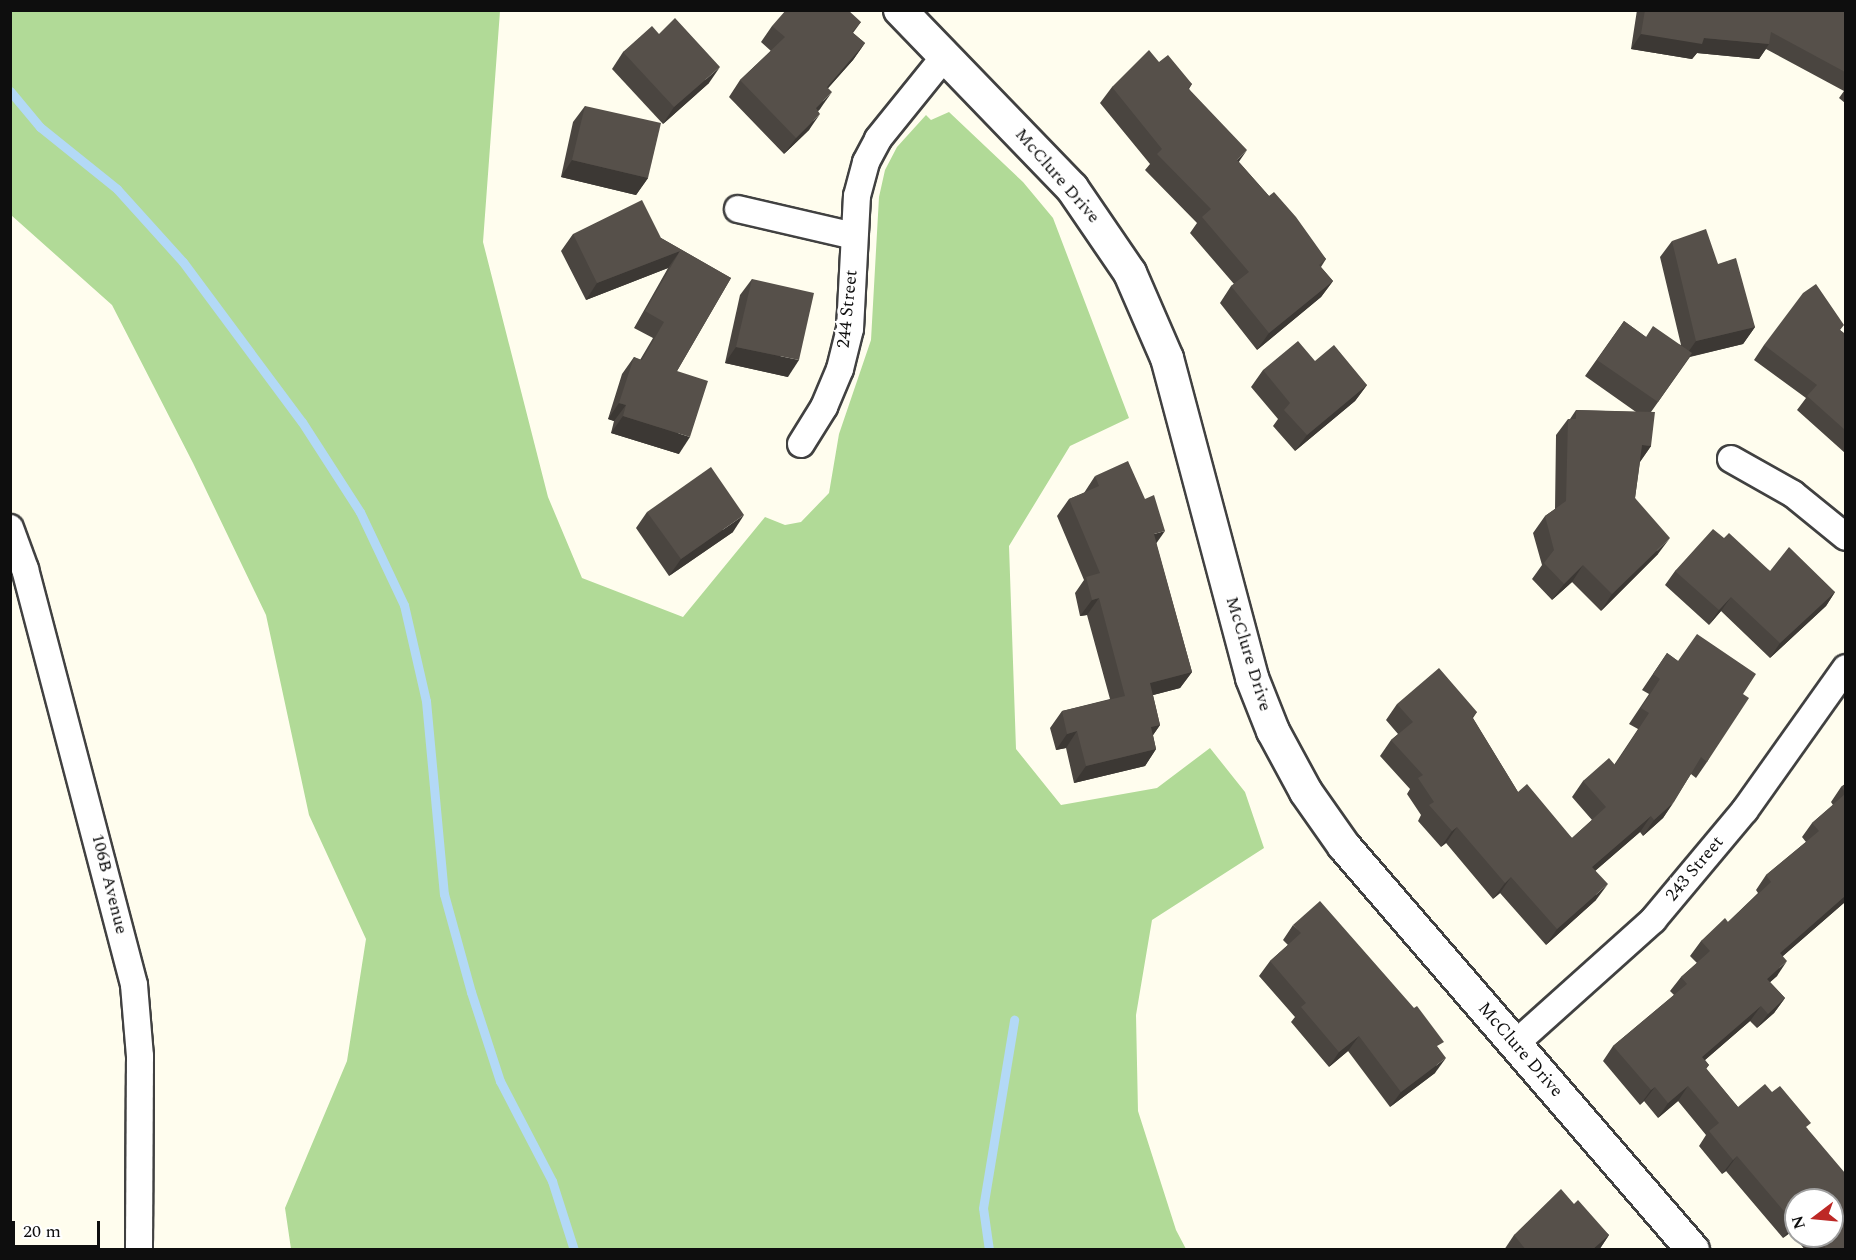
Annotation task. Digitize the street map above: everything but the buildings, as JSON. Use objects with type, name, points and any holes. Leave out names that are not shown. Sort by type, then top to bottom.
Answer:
[{"type":"street","name":"McClure Drive","points":[[900,10],[1083,201],[1113,244],[1144,301],[1167,358],[1252,678],[1273,731],[1297,777],[1340,841],[1693,1250]]},
{"type":"street","name":"244 Street","points":[[801,444],[824,407],[840,369],[850,329],[857,196],[870,155],[878,139],[945,56]]},
{"type":"street","points":[[738,209],[854,236]]},
{"type":"street","points":[[1731,459],[1793,494],[1845,537]]},
{"type":"street","name":"106B Avenue","points":[[10,528],[25,569],[134,985],[140,1056],[139,1250]]},
{"type":"street","name":"243 Street","points":[[1515,1044],[1653,920],[1744,810],[1845,668]]},
{"type":"green space","points":[[11,10],[500,11],[483,242],[548,497],[582,578],[683,617],[765,517],[785,525],[801,522],[829,493],[839,434],[871,340],[879,197],[885,170],[897,147],[926,115],[931,120],[949,112],[1023,182],[1053,218],[1129,418],[1070,446],[1009,546],[1016,749],[1061,805],[1157,788],[1210,748],[1245,792],[1264,848],[1152,920],[1136,1015],[1138,1111],[1176,1230],[1186,1249],[291,1249],[285,1208],[347,1061],[366,939],[309,815],[266,615],[193,463],[112,305],[11,215]]},
{"type":"waterway","points":[[10,91],[40,127],[117,189],[183,262],[302,422],[360,512],[404,605],[426,701],[444,894],[471,992],[500,1081],[552,1181],[574,1250]]},
{"type":"waterway","points":[[989,1250],[983,1208],[1014,1020]]}]
